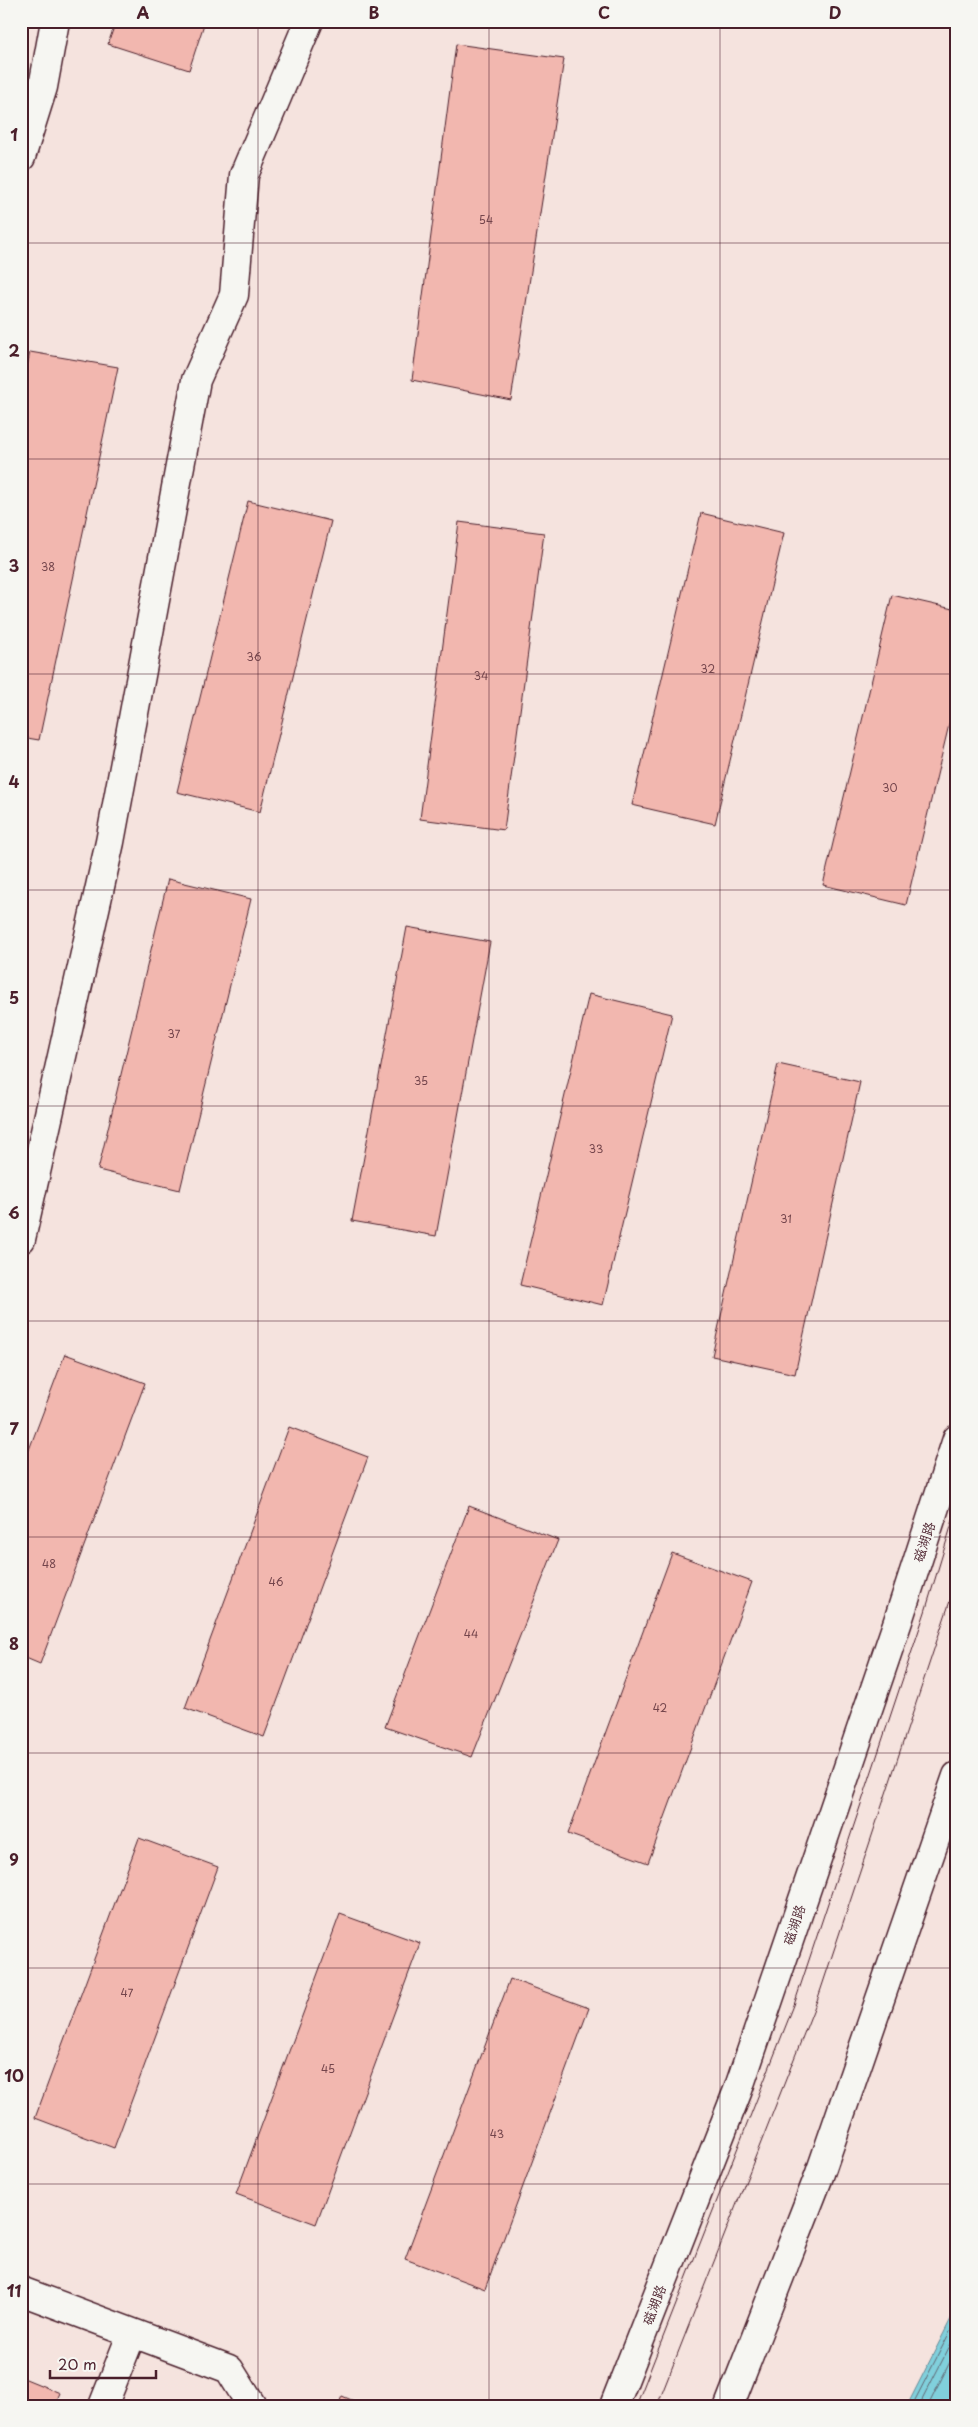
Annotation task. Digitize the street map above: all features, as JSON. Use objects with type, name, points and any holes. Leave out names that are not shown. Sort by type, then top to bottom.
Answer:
[{"type":"street","points":[[21,157],[43,87],[55,21]]},
{"type":"street","points":[[21,1239],[110,842],[196,380],[234,294],[244,175],[309,21]]},
{"type":"street","name":"磁湖路","points":[[614,2406],[738,2090],[898,1621],[957,1439]]},
{"type":"street","points":[[729,2406],[819,2176],[957,1776]]},
{"type":"street","points":[[21,2291],[229,2369],[252,2406]]},
{"type":"street","points":[[103,2406],[132,2333]]},
{"type":"water","points":[[957,2307],[957,2406],[907,2406]]},
{"type":"building","points":[[116,21],[205,21],[189,70],[108,44]]},
{"type":"building","points":[[456,44],[564,59],[511,400],[412,380]]},
{"type":"building","points":[[30,352],[118,367],[39,740],[21,737],[21,397]]},
{"type":"building","points":[[248,501],[331,521],[260,812],[177,792]]},
{"type":"building","points":[[701,513],[784,533],[715,824],[632,805]]},
{"type":"building","points":[[459,522],[544,533],[504,830],[420,819]]},
{"type":"building","points":[[892,595],[957,610],[957,691],[906,905],[823,885]]},
{"type":"building","points":[[168,879],[251,899],[180,1190],[98,1170]]},
{"type":"building","points":[[407,927],[490,942],[436,1236],[352,1221]]},
{"type":"building","points":[[589,994],[672,1014],[603,1305],[520,1285]]},
{"type":"building","points":[[778,1064],[860,1082],[795,1374],[712,1356]]},
{"type":"building","points":[[65,1354],[145,1383],[40,1664],[21,1656],[21,1471]]},
{"type":"building","points":[[289,1427],[368,1457],[264,1737],[185,1708]]},
{"type":"building","points":[[469,1506],[558,1540],[472,1757],[385,1727]]},
{"type":"building","points":[[672,1553],[752,1582],[648,1863],[568,1834]]},
{"type":"building","points":[[139,1838],[218,1867],[114,2148],[35,2118]]},
{"type":"building","points":[[340,1914],[420,1943],[316,2224],[236,2194]]},
{"type":"building","points":[[510,1979],[589,2008],[485,2289],[405,2259]]},
{"type":"building","points":[[21,2377],[60,2393],[54,2406],[21,2406]]},
{"type":"building","points":[[342,2396],[366,2406],[338,2406]]},
{"type":"tram line","points":[[636,2406],[794,2005],[925,1612],[957,1507]]},
{"type":"tram line","points":[[657,2406],[818,1998],[957,1580]]}]
